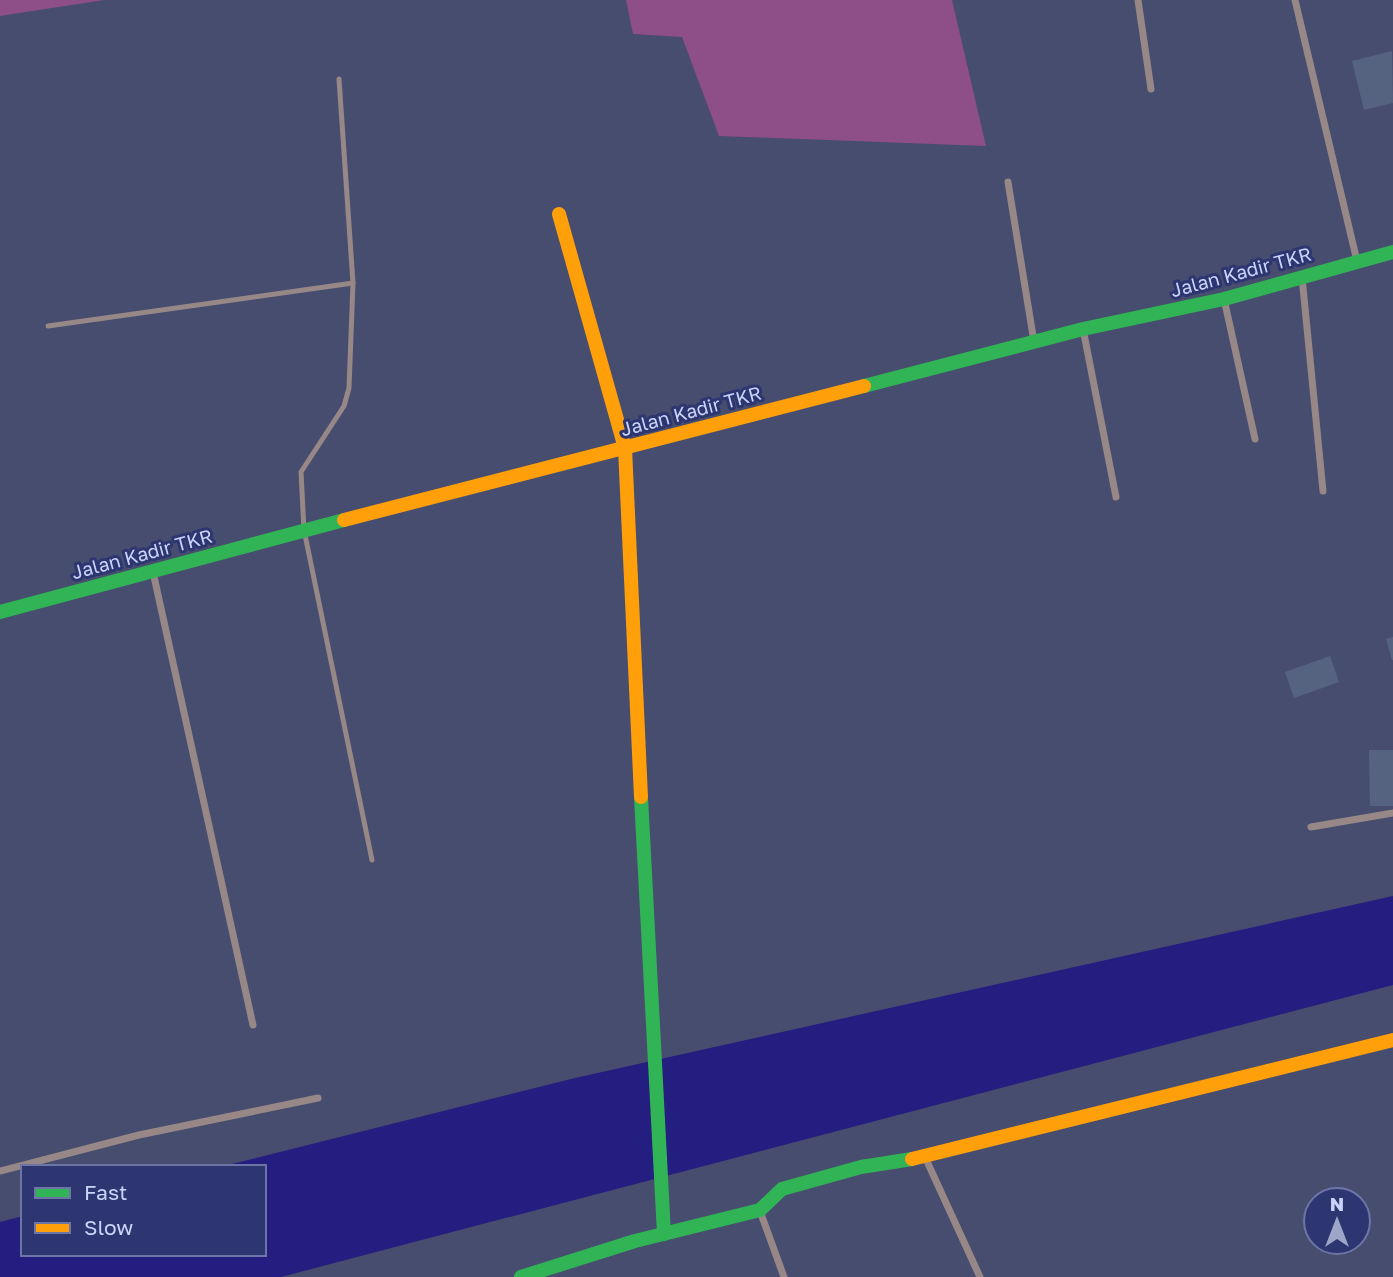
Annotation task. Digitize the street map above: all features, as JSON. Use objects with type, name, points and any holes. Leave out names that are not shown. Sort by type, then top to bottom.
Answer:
[{"type":"street","points":[[1138,0],[1150,89]]},
{"type":"street","points":[[1295,0],[1357,261]]},
{"type":"street","points":[[1008,182],[1034,342]]},
{"type":"street","points":[[559,214],[625,449],[664,1234]]},
{"type":"street","name":"Jalan Kadir TKR","points":[[0,612],[304,530],[1083,329],[1224,299],[1393,252]]},
{"type":"street","points":[[1302,277],[1323,491]]},
{"type":"street","points":[[1224,299],[1255,439]]},
{"type":"street","points":[[1083,329],[1116,497]]},
{"type":"street","points":[[153,572],[253,1026]]},
{"type":"street","points":[[1311,827],[1393,813]]},
{"type":"street","points":[[521,1277],[635,1241],[760,1210],[782,1189],[861,1167],[925,1157],[1393,1040]]},
{"type":"street","points":[[23,1165],[139,1135],[318,1097]]},
{"type":"street","points":[[925,1157],[980,1277]]},
{"type":"street","points":[[0,1171],[21,1166]]},
{"type":"street","points":[[760,1210],[784,1277]]},
{"type":"lane","points":[[340,79],[353,283],[349,388],[344,406],[301,472],[304,530],[372,860]]},
{"type":"lane","points":[[48,326],[353,283]]},
{"type":"shaded area","points":[[0,0],[104,0],[0,16]]},
{"type":"shaded area","points":[[626,0],[952,0],[986,146],[719,136],[682,37],[633,34]]},
{"type":"shaded area","points":[[1393,896],[1393,985],[281,1277],[0,1277],[0,1222],[21,1217],[21,1256],[266,1256],[266,1165],[228,1165],[575,1078]]},
{"type":"building","points":[[1392,51],[1393,103],[1364,110],[1352,61]]},
{"type":"building","points":[[1393,637],[1393,660],[1392,660],[1386,639]]},
{"type":"building","points":[[1330,656],[1339,682],[1294,698],[1285,672]]},
{"type":"building","points":[[1369,750],[1393,750],[1393,806],[1370,806]]},
{"type":"traffic: fast","points":[[864,386],[1083,329],[1224,299],[1393,252]]},
{"type":"traffic: fast","points":[[0,612],[344,520]]},
{"type":"traffic: fast","points":[[641,797],[664,1234]]},
{"type":"traffic: fast","points":[[521,1277],[635,1241],[760,1210],[782,1189],[861,1167],[912,1159]]},
{"type":"traffic: slow","points":[[559,214],[625,448],[641,797]]},
{"type":"traffic: slow","points":[[344,520],[864,386]]},
{"type":"traffic: slow","points":[[912,1159],[1393,1040]]}]
